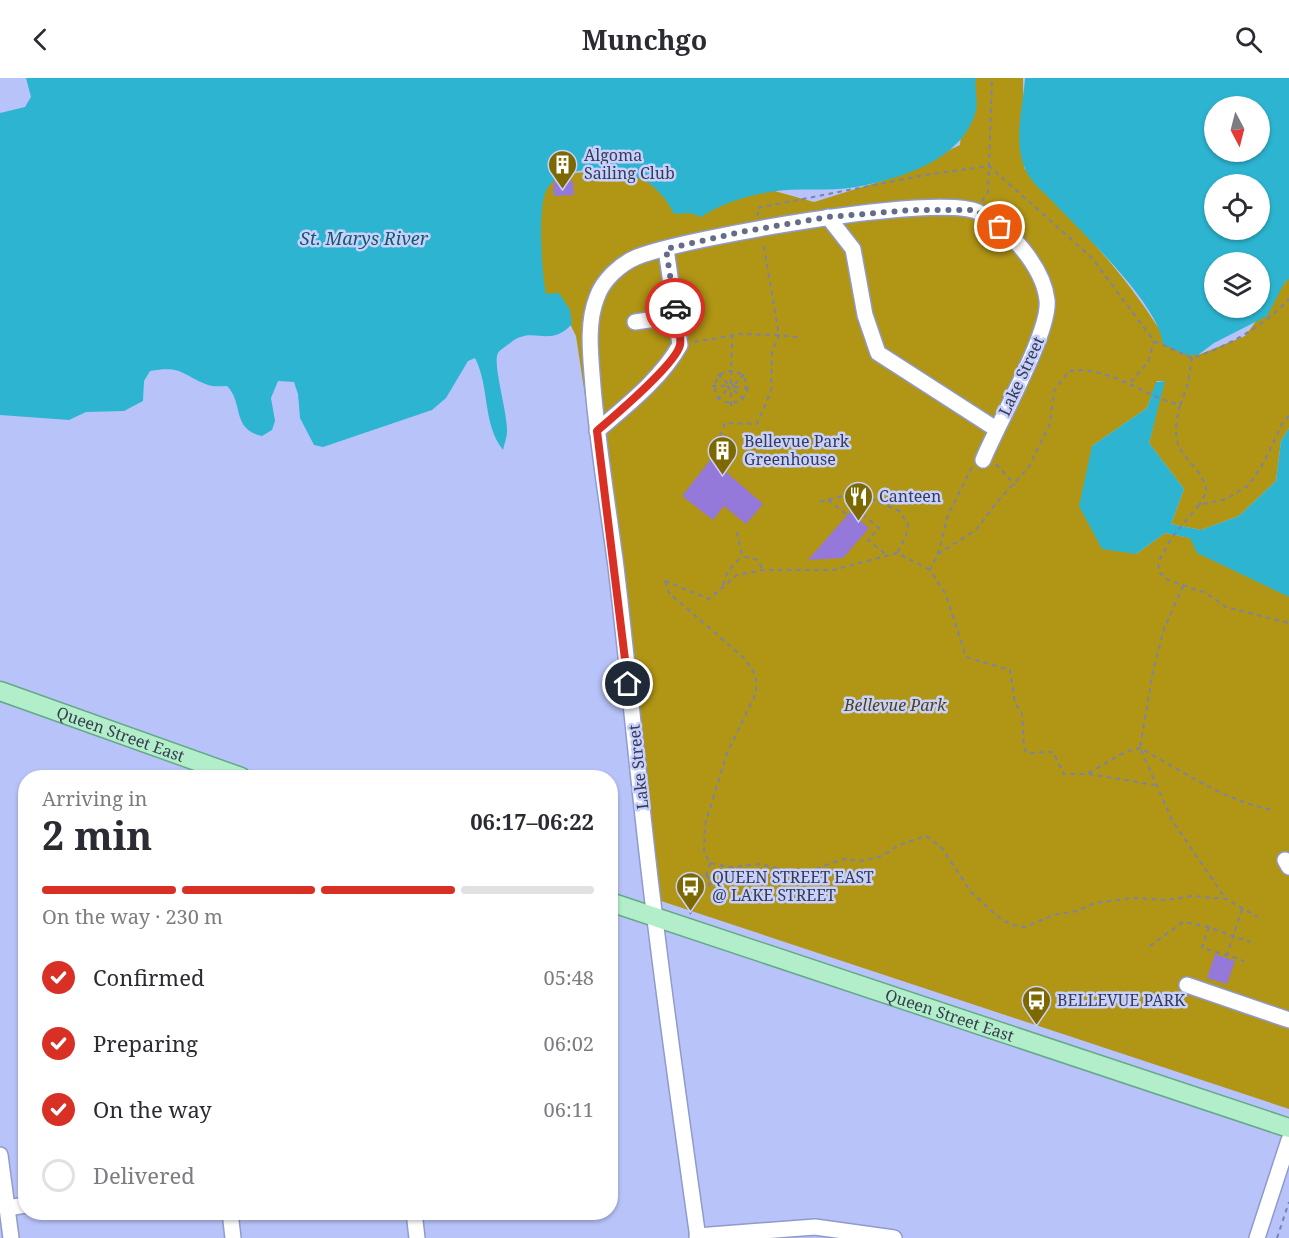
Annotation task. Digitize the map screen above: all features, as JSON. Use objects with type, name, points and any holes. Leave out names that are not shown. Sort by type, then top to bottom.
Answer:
[{"type":"main road","name":"Queen Street East","points":[[0,691],[222,770]]},
{"type":"main road","name":"Queen Street East","points":[[618,905],[1289,1128]]},
{"type":"street","name":"Lake Street","points":[[697,1237],[654,917],[616,567],[597,431],[591,317],[597,296],[603,285],[635,257],[666,249],[828,217],[934,208],[975,210],[1000,227],[1024,252],[1039,275],[1048,301],[1046,321],[1030,361],[996,429],[878,353],[865,315],[853,249],[828,217]]},
{"type":"street","points":[[597,431],[628,404],[673,358],[680,345],[666,249]]},
{"type":"street","points":[[635,322],[676,316]]},
{"type":"street","points":[[983,460],[996,429]]},
{"type":"street","points":[[1187,985],[1289,1020]]},
{"type":"street","points":[[1257,1238],[1289,1140]]},
{"type":"street","points":[[0,1155],[11,1238]]},
{"type":"street","points":[[6,1208],[18,1206]]},
{"type":"street","points":[[231,1220],[233,1238]]},
{"type":"street","points":[[415,1220],[417,1238]]},
{"type":"street","points":[[697,1237],[815,1227],[894,1238]]},
{"type":"path","points":[[975,210],[988,192],[992,78]]},
{"type":"path","points":[[720,436],[725,423],[757,424],[771,391],[772,351],[779,335],[760,229]]},
{"type":"path","points":[[731,404],[732,335]]},
{"type":"path","points":[[680,345],[732,335],[779,335],[802,338]]},
{"type":"path","points":[[1130,383],[1148,362],[1154,341]]},
{"type":"path","points":[[1192,358],[1187,387],[1179,405],[1175,434],[1179,449],[1200,476],[1208,492],[1161,554],[1158,563],[1159,572],[1168,580],[1206,593],[1226,608],[1289,623]]},
{"type":"path","points":[[938,554],[976,530],[996,503],[1015,485],[1028,468],[1050,424],[1054,391],[1069,371],[1082,369],[1130,383],[1147,394],[1179,405]]},
{"type":"path","points":[[718,399],[714,386],[719,375],[731,371],[744,375]]},
{"type":"path","points":[[719,375],[744,400]]},
{"type":"path","points":[[718,399],[744,375]]},
{"type":"path","points":[[744,375],[749,388],[744,400]]},
{"type":"path","points":[[714,386],[749,388]]},
{"type":"path","points":[[718,399],[731,404],[744,400]]},
{"type":"path","points":[[1199,505],[1226,499],[1249,485],[1264,462],[1283,422],[1289,416]]},
{"type":"path","points":[[930,570],[938,554],[948,515],[973,465],[983,460],[996,464],[1015,485]]},
{"type":"path","points":[[685,926],[701,888],[710,884],[706,876],[710,863],[704,852],[705,825],[727,753],[756,693],[756,676],[745,659],[669,593],[665,581],[709,598],[737,575],[763,570],[833,570],[897,553],[906,536],[908,524],[899,511],[856,492],[820,501]]},
{"type":"path","points":[[828,500],[845,513],[852,506],[879,528],[868,540],[888,556]]},
{"type":"path","points":[[737,532],[742,556]]},
{"type":"path","points":[[897,553],[930,570],[946,595],[966,657],[1010,670],[1015,703],[1022,714],[1024,748],[1027,753],[1053,752],[1064,774],[1087,774],[1154,785]]},
{"type":"path","points":[[742,556],[758,560],[763,570]]},
{"type":"path","points":[[722,587],[728,571],[742,556]]},
{"type":"path","points":[[1183,586],[1164,629],[1153,671],[1140,748],[1154,785],[1173,822],[1226,899],[1258,917]]},
{"type":"path","points":[[1087,774],[1125,752],[1140,748],[1240,801],[1274,810]]},
{"type":"path","points":[[710,863],[729,867],[760,864],[804,874],[831,862],[860,861],[882,856],[899,845],[926,836],[941,848],[971,892],[998,917],[1012,925],[1025,927],[1054,915],[1077,911],[1108,900],[1167,900],[1192,896],[1226,899]]},
{"type":"path","points":[[701,888],[697,886],[697,879],[700,876],[706,876]]},
{"type":"path","points":[[1227,956],[1242,909]]},
{"type":"path","points":[[1150,946],[1183,922],[1209,927],[1250,942]]},
{"type":"path","points":[[1209,927],[1202,948],[1244,961]]},
{"type":"path","points":[[1277,1238],[1289,1202]]},
{"type":"green space","name":"Bellevue Park","points":[[966,78],[1023,78],[1024,168],[1083,231],[1138,297],[1169,346],[1198,355],[1245,336],[1258,318],[1270,318],[1270,302],[1289,277],[1289,428],[1281,441],[1276,481],[1239,516],[1201,530],[1171,524],[1184,489],[1149,443],[1164,381],[1157,381],[1147,408],[1092,446],[1136,554],[1165,533],[1191,538],[1289,589],[1289,1109],[661,901],[576,336],[568,320],[527,321],[532,193],[562,174],[611,170],[739,181],[814,202],[888,179],[960,145]]},
{"type":"water","name":"St. Marys River","points":[[26,78],[976,78],[977,105],[967,130],[956,144],[942,156],[909,173],[856,187],[760,194],[725,204],[701,217],[690,213],[674,214],[658,191],[647,182],[635,177],[615,178],[595,169],[562,176],[551,183],[544,197],[541,224],[543,272],[546,294],[559,293],[570,310],[572,324],[555,335],[518,338],[498,353],[497,367],[507,424],[503,450],[492,428],[483,381],[475,358],[468,361],[446,398],[432,410],[323,447],[314,445],[300,418],[298,394],[294,382],[278,381],[271,398],[275,421],[272,430],[262,436],[246,428],[227,386],[210,386],[181,372],[169,369],[150,371],[144,381],[143,401],[124,411],[86,412],[69,420],[0,415],[0,113],[25,107],[31,97]]},
{"type":"water","points":[[1025,78],[1289,78],[1289,279],[1285,282],[1270,310],[1270,252],[1204,252],[1204,318],[1263,318],[1214,343],[1198,355],[1187,355],[1163,344],[1158,327],[1148,309],[1118,270],[1031,179],[1021,158],[1020,124]]},
{"type":"water","points":[[1165,381],[1149,443],[1184,489],[1171,524],[1201,530],[1239,516],[1276,481],[1281,441],[1289,428],[1289,597],[1197,553],[1190,538],[1165,533],[1136,554],[1102,549],[1079,506],[1092,446],[1147,408],[1156,382]]},
{"type":"building","name":"Algoma Sailing Club","points":[[573,181],[574,195],[554,196],[553,183]]},
{"type":"building","points":[[711,459],[763,504],[746,524],[724,506],[713,520],[682,496]]},
{"type":"building","points":[[850,512],[869,528],[843,558],[808,560]]},
{"type":"building","points":[[1215,954],[1235,961],[1227,984],[1207,978]]},
{"type":"way so far","points":[[675,308],[666,249],[689,243],[828,217],[934,208],[975,210],[1000,227]]},
{"type":"place","name":"Algoma Sailing Club","points":[[563,190]]},
{"type":"place","name":"Bellevue Park Greenhouse","points":[[723,476]]},
{"type":"place","name":"Canteen","points":[[858,522]]},
{"type":"place","name":"QUEEN STREET EAST @ LAKE STREET","points":[[691,912]]},
{"type":"place","name":"BELLEVUE PARK","points":[[1036,1026]]},
{"type":"route","points":[[628,684],[616,567],[597,431],[628,404],[673,358],[680,345],[675,308]]}]
